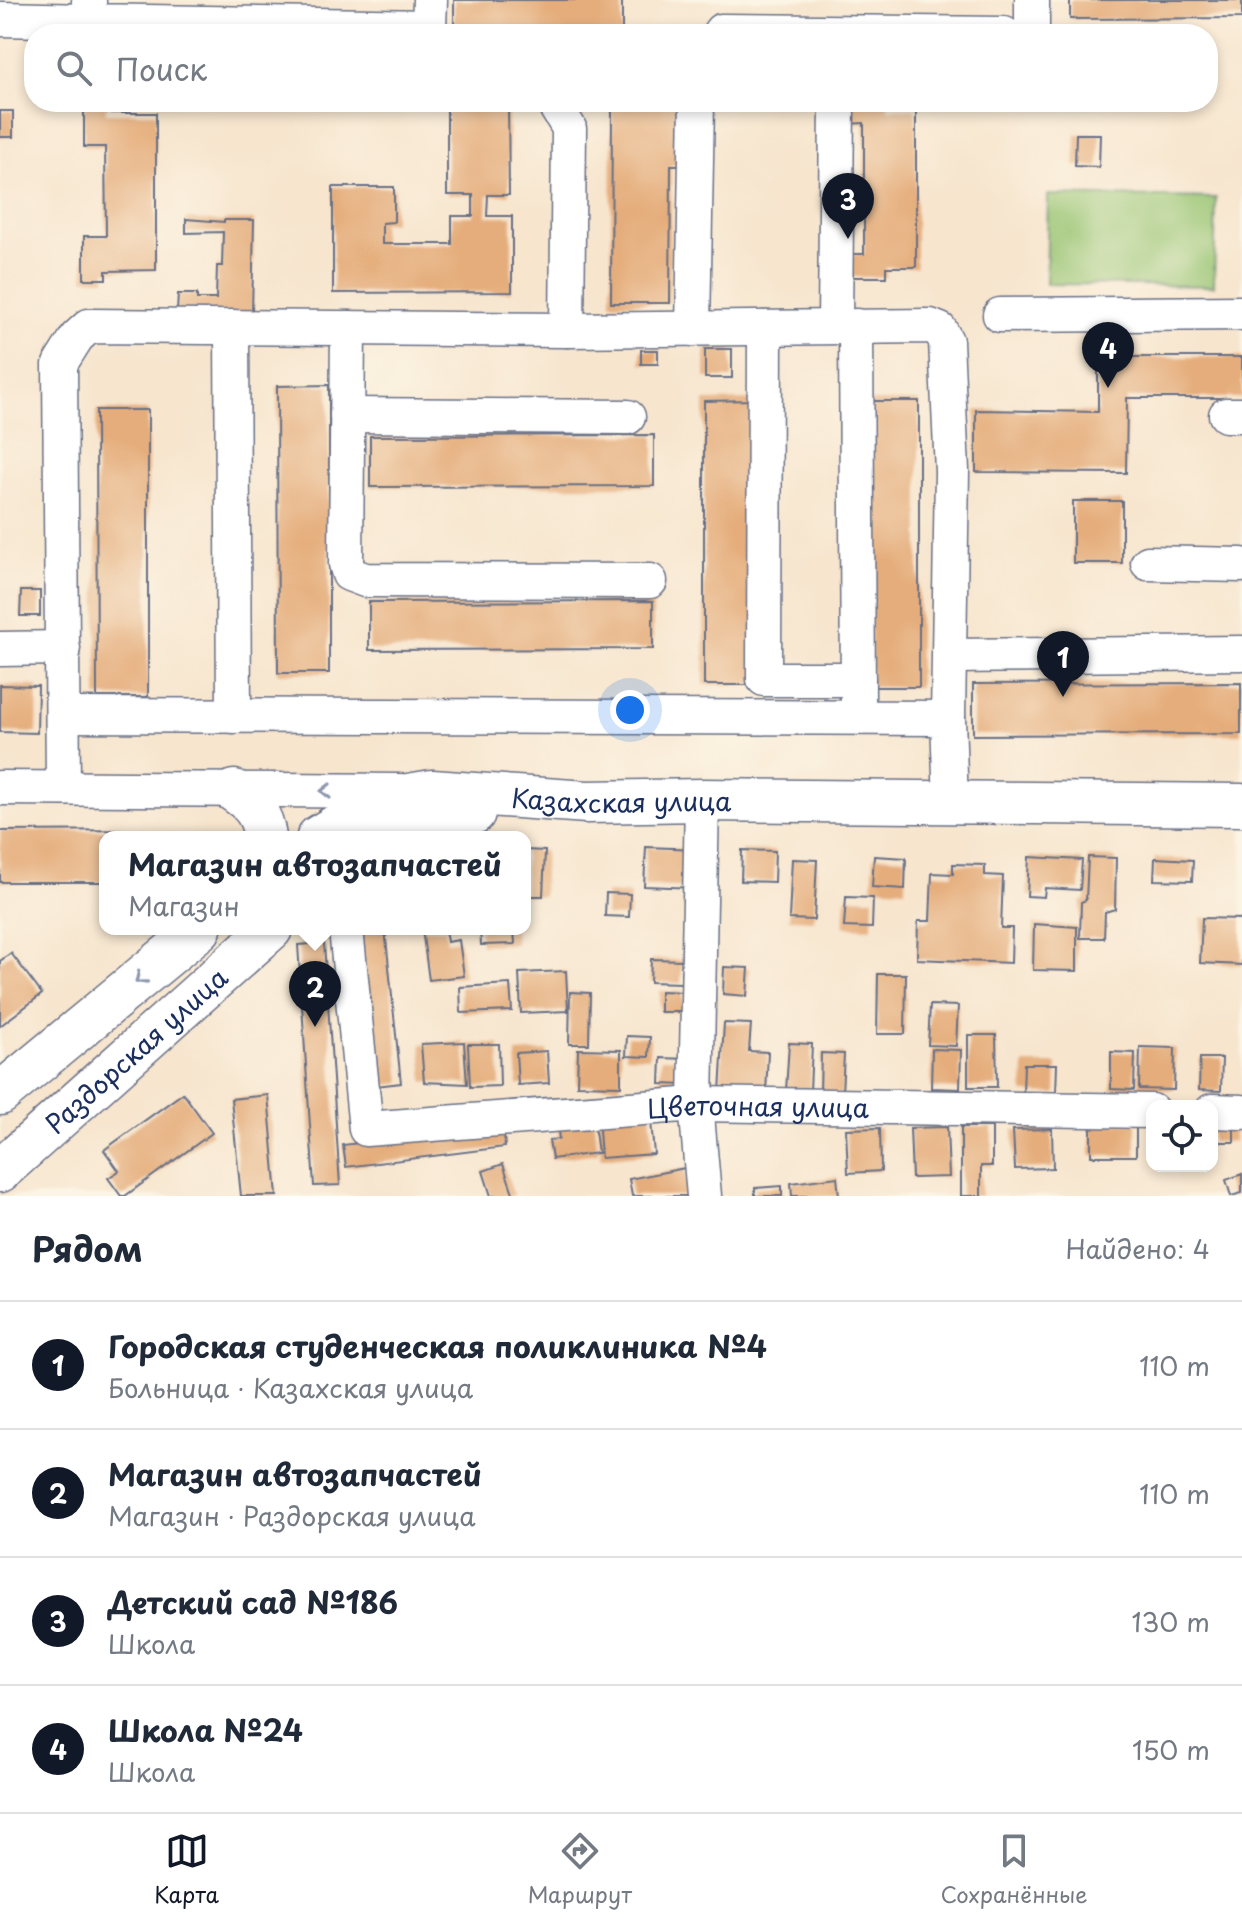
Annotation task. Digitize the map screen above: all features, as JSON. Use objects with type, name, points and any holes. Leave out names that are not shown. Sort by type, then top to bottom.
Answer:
[{"type":"main road","points":[[234,791],[258,812],[263,831]]},
{"type":"main road","name":"Казахская улица","points":[[432,791],[587,802],[702,800],[1242,805]]},
{"type":"main road","points":[[328,831],[378,804],[432,791]]},
{"type":"main road","points":[[395,831],[429,820],[587,802]]},
{"type":"main road","name":"Раздорская улица","points":[[0,1094],[193,935]]},
{"type":"main road","name":"Раздорская улица","points":[[0,1171],[264,935]]},
{"type":"street","points":[[1032,0],[1032,24]]},
{"type":"street","points":[[0,19],[432,20]]},
{"type":"street","points":[[559,112],[569,128],[567,330]]},
{"type":"street","points":[[693,329],[697,112]]},
{"type":"street","points":[[837,112],[858,718]]},
{"type":"street","points":[[1000,315],[1242,313]]},
{"type":"street","points":[[63,788],[60,364],[77,337],[89,326],[567,330],[930,326],[940,330],[946,341],[952,471],[948,718],[951,804]]},
{"type":"street","points":[[232,327],[234,716]]},
{"type":"street","points":[[348,328],[346,564],[349,574],[356,578],[650,581]]},
{"type":"street","points":[[765,328],[764,679],[858,679]]},
{"type":"street","points":[[347,415],[628,417]]},
{"type":"street","points":[[1148,563],[1242,565]]},
{"type":"street","points":[[0,649],[63,648]]},
{"type":"street","points":[[950,656],[1242,653]]},
{"type":"street","points":[[64,715],[948,718]]},
{"type":"street","name":"Казахская улица","points":[[0,788],[432,791]]},
{"type":"street","points":[[702,800],[696,1104],[704,1196]]},
{"type":"street","name":"Цветочная улица","points":[[347,935],[366,1129],[696,1104],[1146,1111]]},
{"type":"street","points":[[1218,1111],[1242,1112]]},
{"type":"green space","points":[[1048,195],[1216,198],[1214,286],[1046,284]]},
{"type":"building","points":[[454,0],[622,0],[622,24],[454,24]]},
{"type":"building","points":[[1070,0],[1242,0],[1242,18],[1070,19]]},
{"type":"building","points":[[0,111],[13,111],[13,137],[0,137]]},
{"type":"building","points":[[84,112],[156,113],[156,270],[106,271],[106,279],[84,279],[84,236],[106,236],[105,147],[84,147]]},
{"type":"building","points":[[447,112],[508,112],[509,195],[488,195],[487,216],[512,216],[512,292],[333,293],[333,187],[394,187],[394,222],[382,223],[382,244],[452,244],[452,216],[473,216],[473,195],[447,195]]},
{"type":"building","points":[[612,112],[688,112],[688,165],[671,165],[670,303],[611,303]]},
{"type":"building","points":[[846,112],[916,112],[916,267],[886,267],[886,277],[845,277],[845,254],[864,254],[864,123],[846,124]]},
{"type":"building","points":[[1076,134],[1100,134],[1099,167],[1075,166]]},
{"type":"building","points":[[186,219],[224,222],[254,220],[252,313],[177,312],[178,294],[197,294],[197,299],[216,299],[217,266],[222,266],[223,232],[186,233]]},
{"type":"building","points":[[705,349],[732,349],[732,378],[705,378]]},
{"type":"building","points":[[641,350],[658,350],[658,364],[641,364]]},
{"type":"building","points":[[1098,357],[1242,357],[1242,398],[1127,398],[1126,473],[976,472],[976,410],[1098,412]]},
{"type":"building","points":[[329,385],[329,673],[278,673],[277,386]]},
{"type":"building","points":[[755,400],[756,685],[704,685],[704,401]]},
{"type":"building","points":[[870,401],[919,401],[919,687],[871,687]]},
{"type":"building","points":[[96,410],[148,410],[148,697],[97,697]]},
{"type":"building","points":[[654,435],[654,486],[370,487],[370,436]]},
{"type":"building","points":[[1073,501],[1122,501],[1122,563],[1073,563]]},
{"type":"building","points":[[21,591],[40,591],[40,616],[20,616]]},
{"type":"building","points":[[653,601],[653,649],[369,650],[369,602]]},
{"type":"building","points":[[1241,683],[1241,734],[973,735],[973,684]]},
{"type":"building","points":[[0,685],[38,686],[37,733],[0,732]]},
{"type":"building","points":[[147,830],[99,831],[99,882],[0,882],[0,831]]},
{"type":"building","points":[[646,847],[698,849],[696,888],[644,886]]},
{"type":"building","points":[[531,850],[545,851],[543,896],[531,896]]},
{"type":"building","points":[[742,850],[775,851],[774,882],[741,881]]},
{"type":"building","points":[[874,856],[906,858],[905,889],[872,887]]},
{"type":"building","points":[[1029,857],[1082,860],[1080,890],[1045,888],[1044,897],[1027,896]]},
{"type":"building","points":[[1088,857],[1116,858],[1115,909],[1105,912],[1104,938],[1080,938],[1081,902],[1086,900]]},
{"type":"building","points":[[1155,858],[1193,860],[1192,881],[1154,880]]},
{"type":"building","points":[[792,859],[817,860],[814,920],[789,919]]},
{"type":"building","points":[[953,864],[985,865],[985,875],[1003,876],[1001,928],[1012,928],[1011,963],[917,959],[918,921],[930,921],[932,873],[953,874]]},
{"type":"building","points":[[606,893],[630,894],[629,917],[605,916]]},
{"type":"building","points":[[846,897],[873,898],[872,928],[844,927]]},
{"type":"building","points":[[1202,918],[1242,919],[1242,965],[1200,963]]},
{"type":"building","points":[[1034,924],[1077,927],[1077,971],[1033,970]]},
{"type":"building","points":[[360,935],[386,935],[401,1083],[376,1086]]},
{"type":"building","points":[[423,935],[446,935],[447,942],[459,940],[464,976],[429,980]]},
{"type":"building","points":[[480,935],[514,935],[515,944],[481,945]]},
{"type":"building","points":[[324,943],[340,1185],[314,1186],[298,945]]},
{"type":"building","points":[[11,953],[42,994],[0,1026],[0,961]]},
{"type":"building","points":[[651,959],[682,960],[681,983],[650,982]]},
{"type":"building","points":[[724,967],[749,968],[747,996],[723,994]]},
{"type":"building","points":[[566,971],[568,1011],[521,1013],[519,973]]},
{"type":"building","points":[[878,974],[906,974],[905,1034],[877,1034]]},
{"type":"building","points":[[510,984],[512,1011],[461,1013],[460,987]]},
{"type":"building","points":[[660,991],[683,992],[683,1012],[660,1012]]},
{"type":"building","points":[[570,992],[590,993],[589,1044],[569,1044]]},
{"type":"building","points":[[930,1005],[958,1006],[956,1046],[928,1045]]},
{"type":"building","points":[[724,1023],[751,1024],[749,1051],[768,1052],[766,1094],[720,1092]]},
{"type":"building","points":[[968,1035],[996,1035],[997,1087],[968,1087]]},
{"type":"building","points":[[627,1036],[650,1037],[649,1057],[626,1056]]},
{"type":"building","points":[[464,1042],[467,1084],[424,1082],[421,1044]]},
{"type":"building","points":[[789,1043],[812,1044],[810,1092],[786,1091]]},
{"type":"building","points":[[468,1044],[499,1044],[500,1086],[470,1087]]},
{"type":"building","points":[[1140,1047],[1175,1048],[1174,1090],[1139,1089]]},
{"type":"building","points":[[578,1049],[621,1050],[621,1086],[577,1085]]},
{"type":"building","points":[[932,1049],[961,1050],[960,1089],[931,1088]]},
{"type":"building","points":[[547,1051],[549,1083],[518,1085],[516,1053]]},
{"type":"building","points":[[1111,1052],[1135,1053],[1134,1090],[1111,1089]]},
{"type":"building","points":[[821,1053],[844,1054],[842,1094],[820,1093]]},
{"type":"building","points":[[661,1058],[687,1059],[686,1085],[660,1084]]},
{"type":"building","points":[[1200,1058],[1222,1058],[1221,1091],[1199,1090]]},
{"type":"building","points":[[1024,1064],[1057,1064],[1056,1094],[1023,1093]]},
{"type":"building","points":[[183,1093],[212,1133],[121,1196],[108,1178],[119,1171],[104,1150]]},
{"type":"building","points":[[268,1095],[277,1196],[241,1196],[231,1099]]},
{"type":"building","points":[[650,1110],[654,1154],[601,1158],[598,1115]]},
{"type":"building","points":[[593,1116],[598,1153],[552,1159],[549,1140],[559,1139],[557,1122]]},
{"type":"building","points":[[1218,1120],[1234,1121],[1234,1142],[1218,1142]]},
{"type":"building","points":[[1136,1123],[1136,1156],[1091,1156],[1091,1124]]},
{"type":"building","points":[[503,1125],[505,1147],[346,1167],[343,1145]]},
{"type":"building","points":[[947,1127],[949,1177],[912,1178],[910,1128]]},
{"type":"building","points":[[961,1127],[992,1127],[992,1166],[981,1166],[981,1196],[961,1196]]},
{"type":"building","points":[[880,1128],[881,1171],[848,1173],[846,1129]]},
{"type":"building","points":[[1052,1129],[1053,1168],[1015,1169],[1013,1130]]},
{"type":"building","points":[[503,1164],[514,1196],[491,1196],[483,1171]]},
{"type":"building","points":[[685,1168],[690,1196],[632,1196],[629,1179]]},
{"type":"building","points":[[1242,1174],[1242,1193],[1231,1196],[1226,1180]]},
{"type":"building","points":[[837,1177],[839,1196],[792,1196],[791,1183]]},
{"type":"building","points":[[782,1186],[782,1196],[755,1196],[755,1188]]},
{"type":"place","name":"Детский сад №186","points":[[848,239]]},
{"type":"place","name":"Школа №24","points":[[1108,388]]},
{"type":"place","name":"Городская студенческая поликлиника №4","points":[[1063,697]]},
{"type":"place","name":"Магазин автозапчастей","points":[[315,1027]]}]
